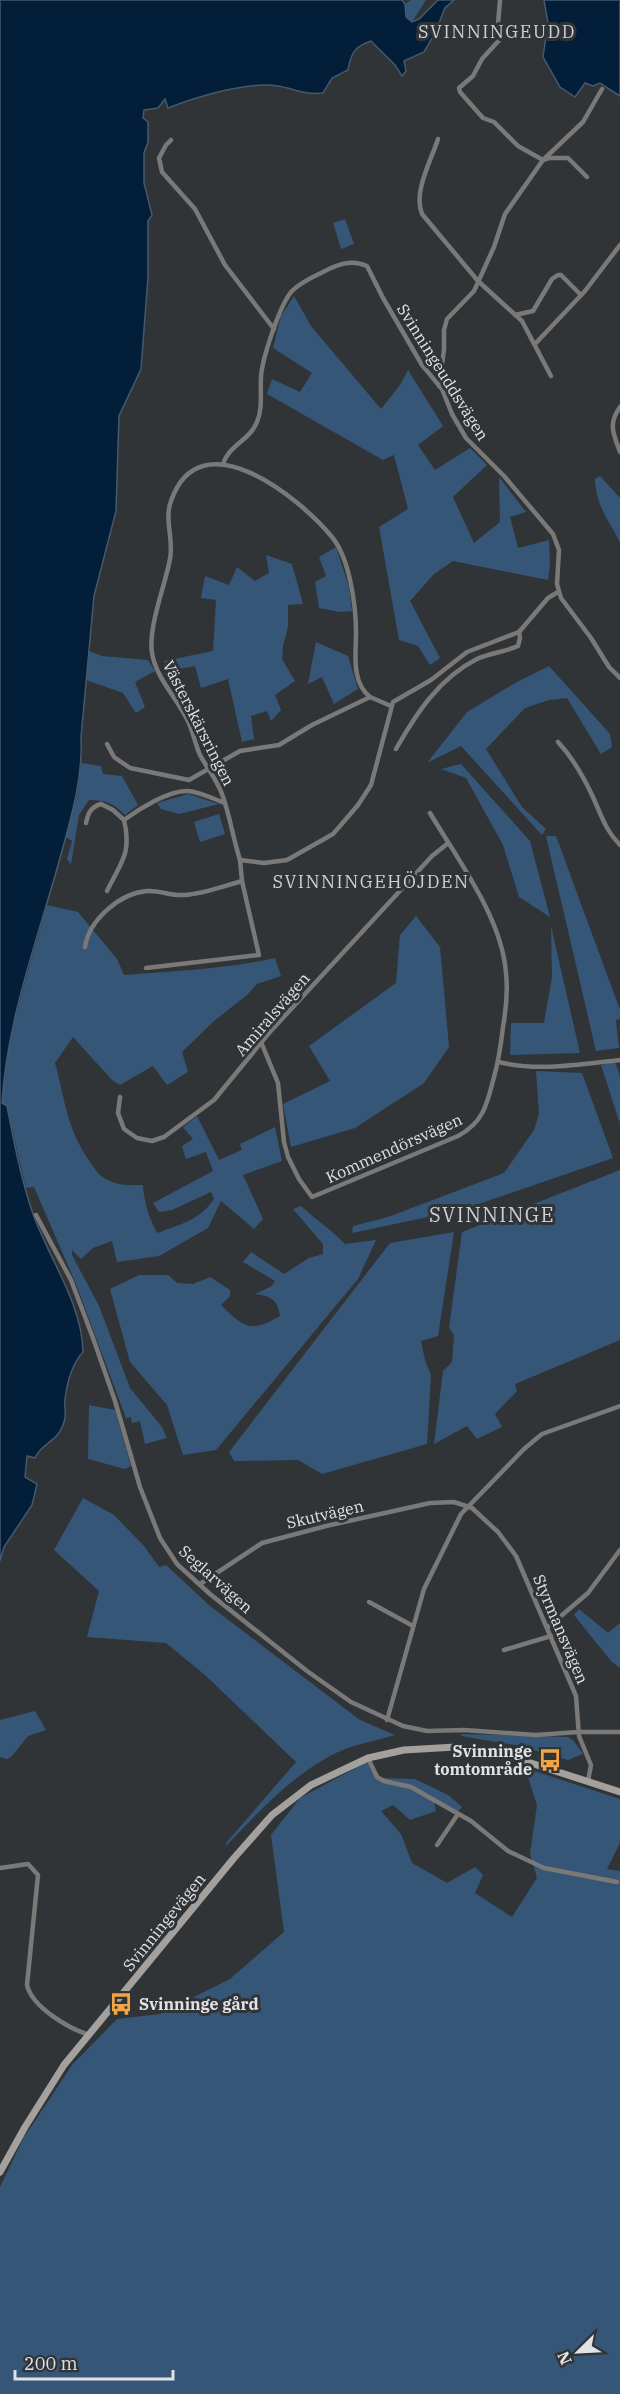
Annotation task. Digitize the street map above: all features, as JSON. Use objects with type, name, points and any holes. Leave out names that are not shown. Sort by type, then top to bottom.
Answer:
[{"type":"main road","name":"Svinningevägen","points":[[0,2172],[50,2085],[89,2035],[272,1815],[311,1785],[368,1758],[421,1748],[473,1748],[506,1755],[620,1792]]},
{"type":"street","points":[[500,0],[499,27],[502,37],[482,59],[473,76],[459,88],[483,117],[494,122],[518,146],[543,160],[562,157],[571,159],[587,177]]},
{"type":"street","points":[[439,386],[445,324],[450,314],[474,291],[494,247],[504,214],[543,160],[583,122],[602,89]]},
{"type":"street","points":[[438,139],[419,191],[418,202],[428,223],[478,281],[525,325],[540,359],[551,376]]},
{"type":"street","points":[[171,140],[166,144],[159,158],[162,172],[195,209],[225,265],[274,329]]},
{"type":"street","points":[[557,147],[562,157]]},
{"type":"street","points":[[535,344],[581,295],[620,245]]},
{"type":"street","name":"Svinningeuddsvägen","points":[[223,464],[228,452],[252,431],[258,419],[261,373],[274,329],[290,293],[300,284],[327,270],[341,264],[359,262],[367,266],[371,272],[383,298],[417,356],[439,386],[466,438],[504,476],[553,534],[560,559],[558,592]]},
{"type":"street","points":[[515,315],[529,314],[533,311],[552,279],[559,274],[581,295]]},
{"type":"street","points":[[620,407],[612,419],[620,452]]},
{"type":"street","name":"Västerskärsringen","points":[[146,968],[259,955],[242,881],[240,860],[225,802],[200,754],[188,721],[156,666],[152,645],[171,554],[169,511],[171,499],[192,470],[209,463],[223,464]]},
{"type":"street","points":[[223,464],[240,469],[279,490],[313,516],[337,544],[344,561],[353,598],[356,664],[363,689],[370,697],[391,706]]},
{"type":"street","points":[[240,860],[264,863],[287,860],[337,830],[371,785],[391,706],[395,700],[431,680],[467,652],[519,632],[548,598],[558,592],[609,667],[620,678]]},
{"type":"street","points":[[396,749],[433,693],[463,668],[478,659],[518,645],[520,643],[519,632]]},
{"type":"street","points":[[107,744],[114,757],[130,768],[189,780],[240,751],[279,745],[312,725],[370,697]]},
{"type":"street","points":[[558,742],[575,763],[594,798],[605,827],[620,845]]},
{"type":"street","points":[[124,820],[160,799],[188,791],[225,802]]},
{"type":"street","points":[[86,823],[94,807],[101,804],[113,810],[124,820],[128,837],[126,855],[107,891]]},
{"type":"street","name":"Kommendörsvägen","points":[[261,1042],[278,1083],[284,1142],[288,1157],[299,1179],[312,1197],[470,1129],[486,1105],[499,1062],[507,995],[506,971],[503,956],[480,898],[430,813]]},
{"type":"street","name":"Amiralsvägen","points":[[120,1097],[119,1118],[125,1130],[145,1140],[160,1140],[214,1100],[261,1042],[432,856],[447,844]]},
{"type":"street","points":[[86,947],[90,934],[99,919],[111,907],[124,899],[148,891],[185,895],[242,881]]},
{"type":"street","points":[[499,1062],[526,1066],[551,1066],[620,1060]]},
{"type":"street","name":"Seglarvägen","points":[[36,1215],[70,1280],[93,1338],[116,1401],[140,1487],[160,1538],[171,1557],[200,1584],[307,1671],[351,1702],[408,1728],[427,1731],[464,1730],[537,1735],[620,1732]]},
{"type":"street","points":[[387,1720],[423,1589],[458,1519],[467,1506],[542,1434],[620,1406]]},
{"type":"street","name":"Skutvägen","points":[[200,1584],[244,1553],[274,1539],[436,1502],[454,1502],[467,1506]]},
{"type":"street","name":"Styrmansvägen","points":[[467,1506],[498,1532],[512,1550],[548,1627],[576,1696],[580,1742],[591,1761],[588,1781]]},
{"type":"street","points":[[548,1627],[588,1593],[620,1551]]},
{"type":"street","points":[[369,1602],[413,1626]]},
{"type":"street","points":[[504,1650],[551,1636]]},
{"type":"street","points":[[368,1758],[377,1777],[384,1781],[411,1787],[471,1821],[508,1851],[544,1868],[619,1883]]},
{"type":"street","points":[[436,1845],[458,1814]]},
{"type":"street","points":[[0,1868],[28,1864],[38,1875],[27,1985],[30,1995],[37,2004],[77,2031],[89,2035]]},
{"type":"shaded area","points":[[0,0],[402,0],[405,4],[406,17],[412,22],[419,19],[438,0],[454,0],[445,8],[424,52],[404,61],[406,71],[402,76],[395,65],[371,41],[357,48],[350,59],[348,70],[332,78],[323,93],[278,86],[252,86],[207,95],[168,108],[165,99],[158,108],[144,110],[143,118],[148,122],[148,142],[144,153],[144,183],[152,215],[148,221],[148,277],[141,369],[119,416],[116,511],[94,596],[80,768],[75,798],[17,1010],[5,1072],[2,1103],[7,1106],[21,1174],[33,1214],[77,1316],[83,1352],[69,1380],[63,1426],[35,1458],[27,1456],[25,1477],[37,1484],[32,1505],[4,1547],[0,1561]]},
{"type":"shaded area","points":[[411,0],[426,0],[412,22],[406,17],[405,4]]},
{"type":"shaded area","points":[[544,0],[620,0],[620,96],[600,83],[593,86],[585,83],[575,97],[560,87],[543,57],[548,23]]},
{"type":"shaded area","points":[[345,219],[354,244],[341,249],[333,223]]},
{"type":"shaded area","points":[[294,296],[311,326],[381,409],[400,385],[408,370],[443,426],[418,445],[435,470],[470,448],[487,465],[453,497],[474,543],[500,522],[499,477],[526,512],[510,517],[518,548],[549,540],[548,580],[453,561],[434,574],[410,601],[440,658],[430,665],[418,646],[399,640],[379,527],[408,509],[394,455],[383,460],[267,394],[272,379],[300,392],[312,373],[273,348],[281,316]]},
{"type":"shaded area","points":[[600,476],[620,498],[620,542],[603,512],[598,497],[595,479]]},
{"type":"shaded area","points":[[336,547],[349,587],[352,611],[340,612],[319,608],[315,582],[326,576],[319,557]]},
{"type":"shaded area","points":[[266,555],[292,564],[303,604],[288,605],[288,627],[283,646],[282,659],[295,681],[275,695],[281,710],[271,721],[267,711],[251,716],[254,739],[242,742],[228,679],[201,688],[195,666],[168,671],[164,661],[213,651],[216,600],[201,598],[205,576],[229,585],[237,567],[255,581],[269,573]]},
{"type":"shaded area","points":[[316,642],[348,656],[358,689],[334,704],[322,677],[308,684]]},
{"type":"shaded area","points":[[89,651],[102,656],[148,660],[155,671],[135,682],[145,707],[136,713],[123,693],[86,680]]},
{"type":"shaded area","points":[[549,666],[610,734],[612,747],[601,754],[567,698],[549,700],[525,708],[486,749],[522,807],[546,829],[542,835],[461,746],[427,763],[467,712],[515,683]]},
{"type":"shaded area","points":[[81,763],[101,766],[103,774],[122,776],[138,805],[125,815],[109,803],[89,800],[79,815],[71,864],[67,859],[72,841],[66,837],[77,796]]},
{"type":"shaded area","points":[[461,764],[530,841],[550,917],[519,897],[503,845],[466,778],[441,769]]},
{"type":"shaded area","points":[[188,794],[219,804],[179,814],[161,809],[157,803]]},
{"type":"shaded area","points":[[219,814],[225,834],[200,842],[194,822]]},
{"type":"shaded area","points":[[546,836],[556,836],[620,1010],[620,1019],[616,1020],[619,1048],[596,1051]]},
{"type":"shaded area","points":[[47,905],[78,912],[117,959],[124,975],[219,967],[275,958],[281,976],[257,984],[247,995],[214,1021],[182,1052],[188,1072],[167,1085],[153,1066],[120,1085],[112,1080],[73,1037],[55,1063],[67,1112],[81,1147],[95,1169],[106,1179],[114,1183],[143,1185],[147,1210],[157,1233],[196,1217],[214,1199],[211,1192],[172,1210],[159,1212],[153,1203],[213,1171],[206,1152],[186,1159],[182,1146],[193,1139],[183,1127],[197,1116],[219,1160],[242,1150],[240,1144],[275,1127],[282,1161],[243,1175],[263,1219],[254,1229],[221,1201],[208,1228],[159,1256],[117,1262],[112,1241],[93,1248],[81,1259],[72,1250],[72,1255],[99,1306],[130,1388],[162,1427],[167,1438],[145,1444],[140,1421],[132,1423],[131,1417],[126,1418],[76,1284],[34,1187],[26,1188],[7,1106],[2,1103],[13,1028]]},
{"type":"shaded area","points":[[416,916],[440,947],[449,1047],[424,1083],[355,1128],[291,1147],[283,1104],[330,1081],[309,1046],[396,983],[400,935]]},
{"type":"shaded area","points":[[551,926],[580,1053],[510,1055],[511,1023],[544,1023],[552,977]]},
{"type":"shaded area","points":[[615,1062],[620,1076],[620,1124],[601,1065]]},
{"type":"shaded area","points":[[536,1071],[582,1073],[613,1158],[461,1210],[352,1233],[353,1226],[388,1217],[504,1173],[534,1130],[539,1114]]},
{"type":"shaded area","points":[[620,1170],[620,1340],[515,1384],[517,1391],[495,1414],[502,1427],[477,1439],[467,1426],[434,1444],[443,1371],[452,1362],[454,1335],[449,1328],[462,1232]]},
{"type":"shaded area","points":[[301,1206],[345,1244],[376,1240],[358,1279],[216,1450],[183,1455],[167,1405],[130,1362],[110,1289],[139,1275],[168,1275],[177,1283],[193,1284],[210,1277],[230,1290],[230,1296],[221,1305],[236,1319],[248,1326],[262,1325],[280,1316],[272,1299],[255,1294],[272,1286],[275,1281],[243,1262],[251,1252],[284,1274],[309,1258],[323,1254],[323,1244],[293,1209]]},
{"type":"shaded area","points":[[454,1232],[438,1336],[421,1341],[431,1375],[427,1444],[322,1474],[298,1460],[234,1461],[229,1452],[390,1243]]},
{"type":"shaded area","points":[[89,1405],[115,1410],[131,1466],[125,1469],[88,1459]]},
{"type":"shaded area","points":[[83,1498],[114,1515],[144,1546],[159,1567],[166,1565],[210,1606],[360,1720],[395,1735],[345,1749],[311,1768],[295,1779],[226,1846],[226,1843],[296,1762],[205,1675],[166,1643],[87,1637],[99,1591],[54,1550]]},
{"type":"shaded area","points":[[579,1609],[608,1633],[620,1623],[620,1668],[611,1661],[574,1615]]},
{"type":"shaded area","points":[[35,1711],[46,1730],[28,1736],[7,1759],[0,1757],[0,1720]]},
{"type":"shaded area","points":[[462,1734],[568,1737],[583,1754],[568,1760],[515,1745],[461,1736]]},
{"type":"shaded area","points":[[367,1762],[381,1778],[415,1779],[448,1795],[462,1807],[458,1811],[433,1798],[436,1811],[410,1820],[393,1805],[381,1811],[401,1834],[412,1863],[447,1883],[475,1867],[483,1875],[475,1893],[512,1917],[537,1878],[530,1854],[537,1805],[525,1768],[620,1799],[620,1843],[607,1869],[620,1871],[620,2394],[0,2394],[0,2187],[23,2139],[72,2065],[117,2019],[160,2014],[230,1979],[284,1932],[271,1835],[300,1798]]},
{"type":"place","name":"Svinninge tomtområde","points":[[550,1760]]},
{"type":"place","name":"Svinninge gård","points":[[121,2004]]},
{"type":"district","name":"SVINNINGEUDD","points":[[497,32]]},
{"type":"district","name":"SVINNINGEHÖJDEN","points":[[371,882]]},
{"type":"district","name":"SVINNINGE","points":[[492,1215]]}]
